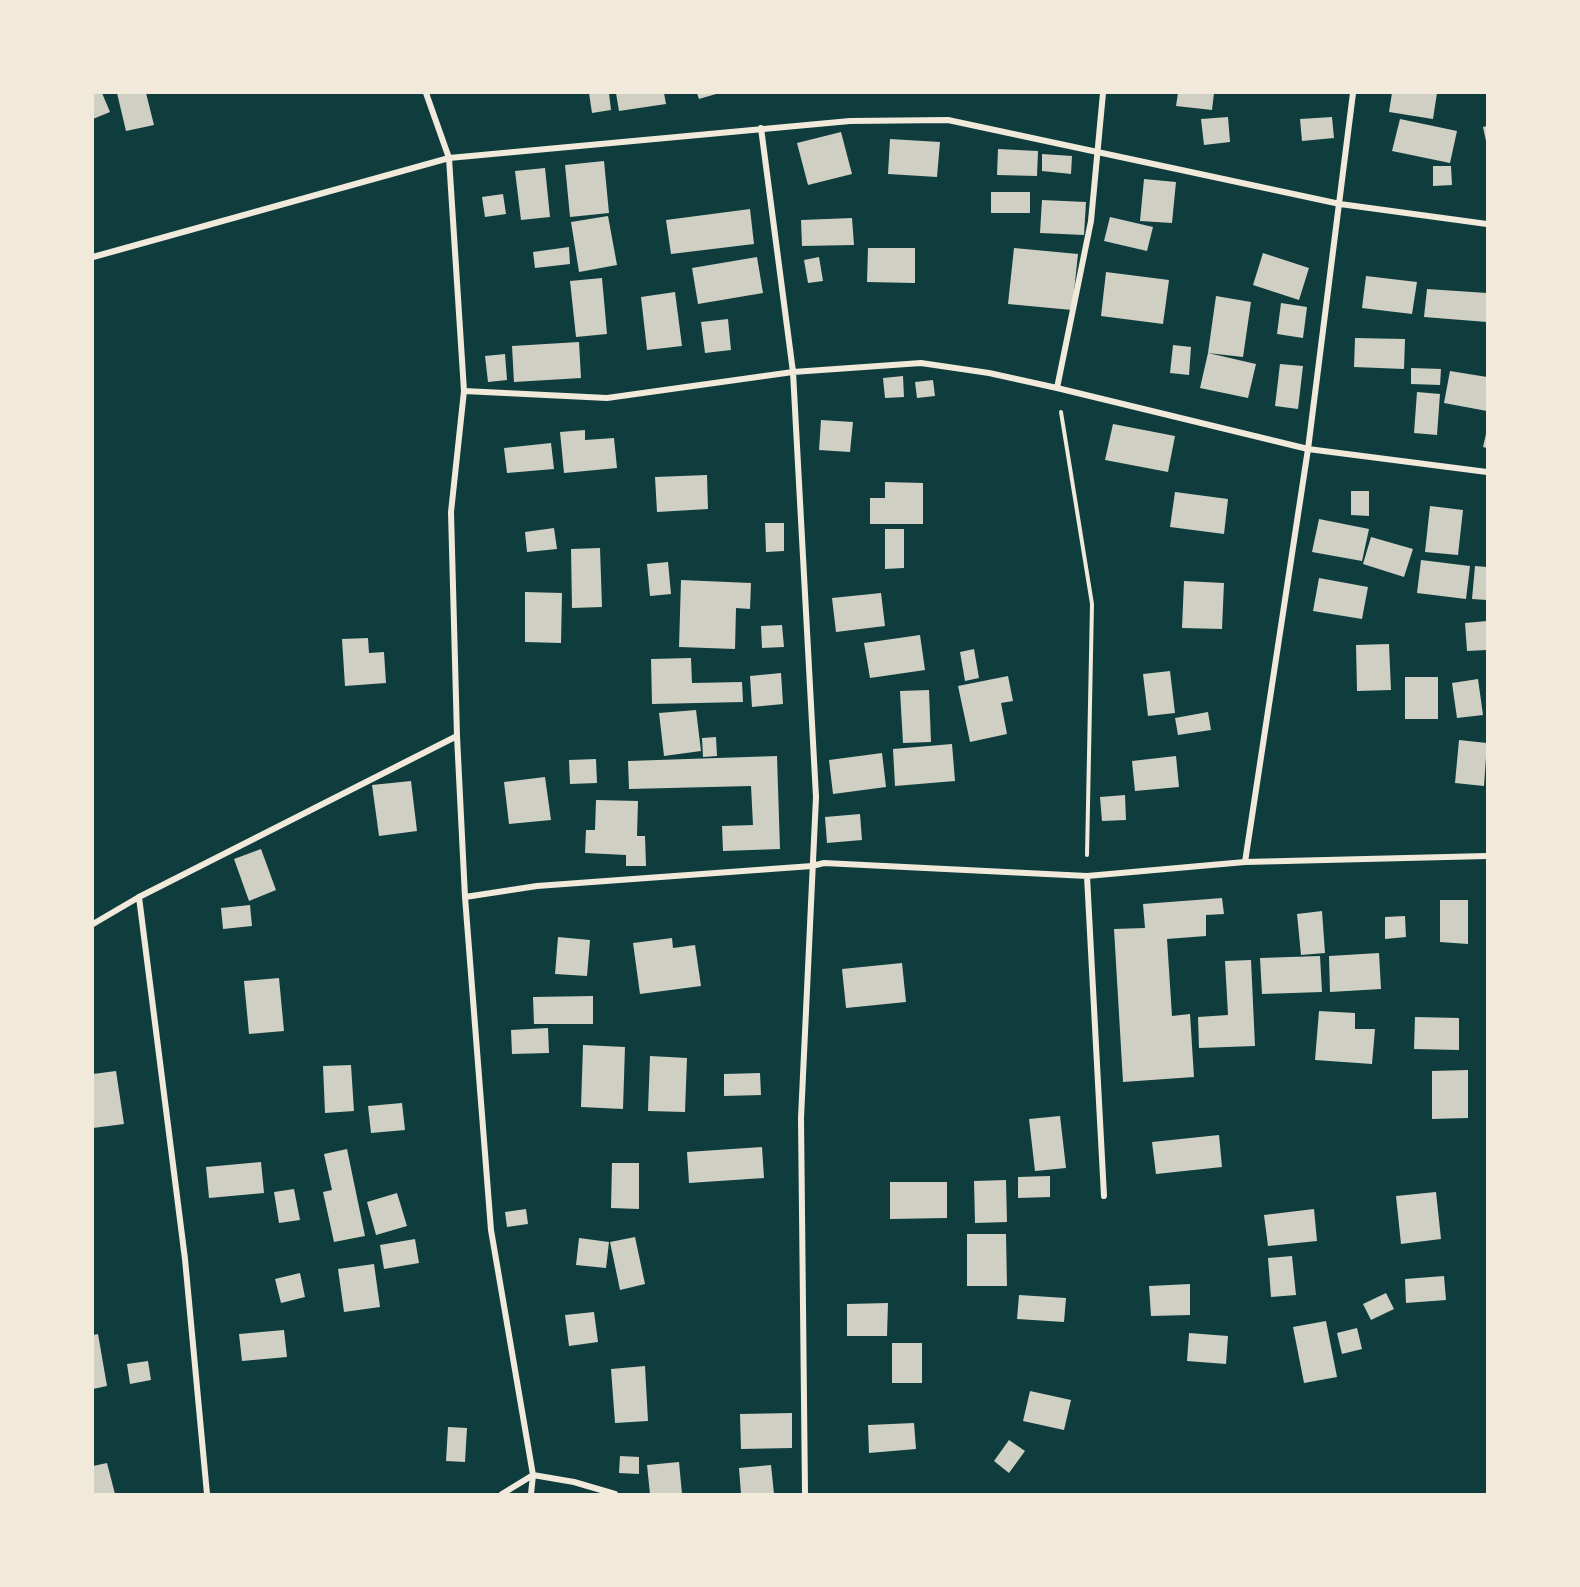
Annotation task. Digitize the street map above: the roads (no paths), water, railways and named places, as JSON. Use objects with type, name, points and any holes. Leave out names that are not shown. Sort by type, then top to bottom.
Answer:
[{"type":"street","points":[[426,93],[449,158],[464,391],[451,512],[457,736],[465,897],[491,1230],[533,1475],[531,1494]]},
{"type":"street","points":[[1057,388],[1091,221],[1103,93]]},
{"type":"street","points":[[1245,862],[1308,449],[1353,93]]},
{"type":"street","points":[[93,257],[449,158],[850,121],[948,120],[1340,204],[1487,224]]},
{"type":"street","points":[[761,128],[793,372],[816,797],[801,1118],[805,1494]]},
{"type":"street","points":[[464,391],[608,398],[793,372],[921,363],[989,373],[1057,388],[1308,449],[1487,472]]},
{"type":"street","points":[[93,924],[139,897],[457,736]]},
{"type":"street","points":[[465,897],[537,886],[812,866],[824,863],[1087,876],[1245,862],[1487,855]]},
{"type":"street","points":[[1087,876],[1104,1196]]},
{"type":"street","points":[[139,897],[185,1259],[207,1494]]},
{"type":"street","points":[[502,1494],[533,1475],[574,1482],[615,1494]]}]
